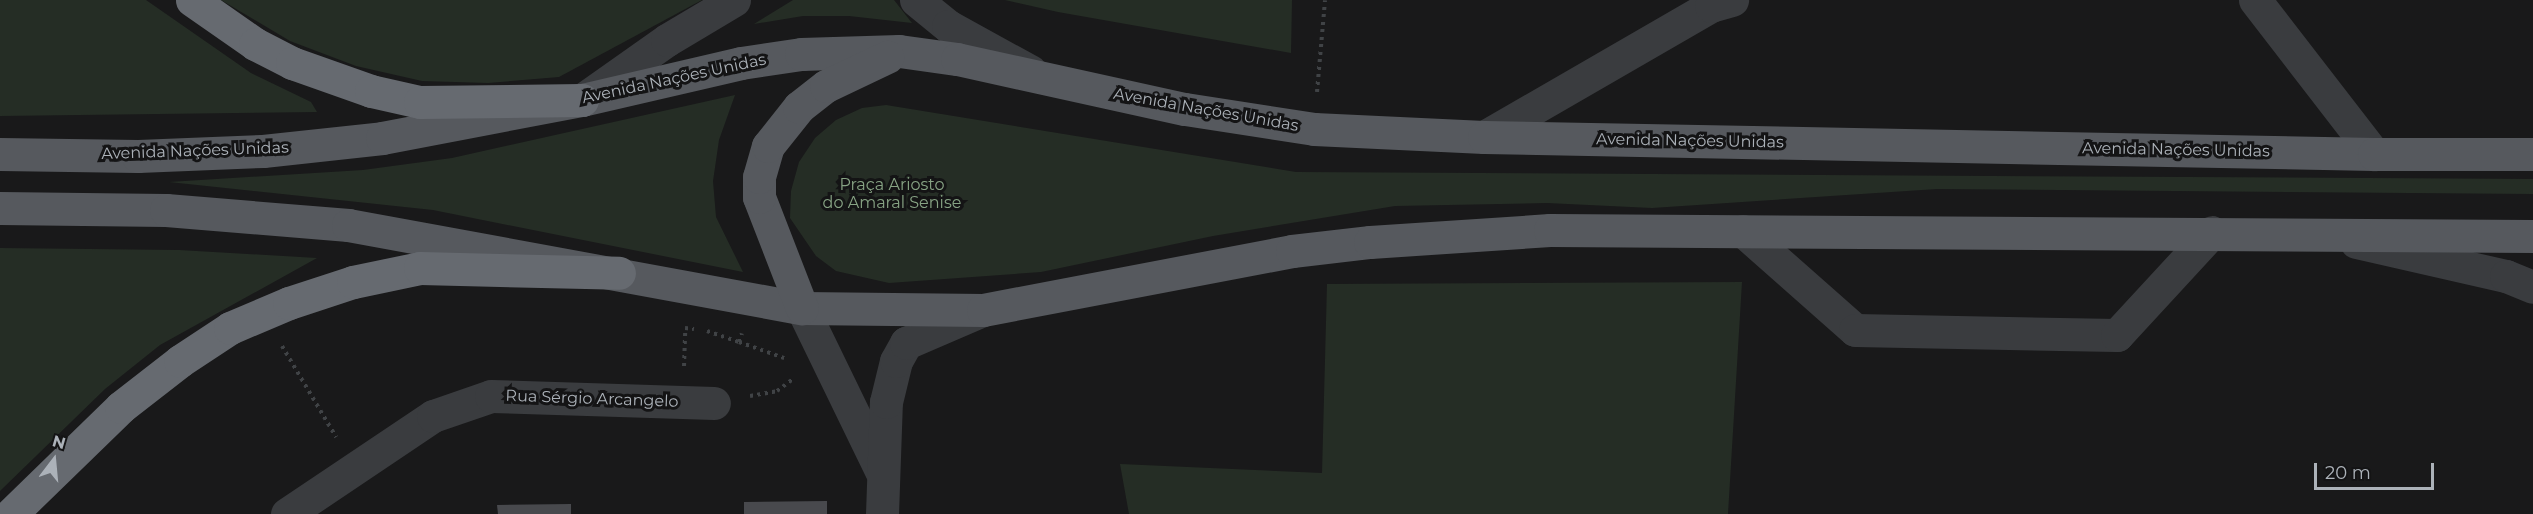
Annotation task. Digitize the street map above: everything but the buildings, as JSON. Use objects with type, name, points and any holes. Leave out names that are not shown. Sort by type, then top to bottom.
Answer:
[{"type":"highway","points":[[192,0],[255,44],[292,63],[371,91],[420,102],[582,100]]},
{"type":"highway","points":[[11,514],[121,407],[180,361],[230,328],[289,303],[353,282],[420,268],[619,273]]},
{"type":"main road","name":"Avenida Nações Unidas","points":[[0,154],[138,156],[263,151],[382,138],[582,100],[741,63],[801,54],[899,51],[1219,116],[1314,129],[1484,137],[2374,154],[2533,153]]},
{"type":"main road","points":[[802,308],[759,197],[759,177],[768,146],[798,107],[826,86],[899,51]]},
{"type":"main road","points":[[0,208],[166,210],[348,225],[802,308],[983,310],[1292,252],[1370,242],[1550,230],[2212,232],[2533,236]]},
{"type":"street","points":[[582,100],[667,40],[734,0]]},
{"type":"street","points":[[916,0],[948,26],[1044,79]]},
{"type":"street","points":[[1484,137],[1711,6],[1732,0]]},
{"type":"street","points":[[2255,0],[2374,154]]},
{"type":"street","points":[[1743,231],[1855,330],[2117,335],[2212,232]]},
{"type":"street","points":[[2316,233],[2524,279]]},
{"type":"street","points":[[802,308],[883,474]]},
{"type":"street","points":[[882,514],[886,402],[892,372],[906,343],[983,310]]},
{"type":"street","name":"Rua Sérgio Arcangelo","points":[[287,514],[433,416],[491,396],[698,403]]},
{"type":"path","points":[[1314,129],[1324,0]]},
{"type":"path","points":[[674,325],[740,342],[752,298]]},
{"type":"path","points":[[685,328],[698,403]]},
{"type":"path","points":[[290,338],[281,342],[283,353],[356,468]]},
{"type":"path","points":[[777,391],[792,379]]},
{"type":"green space","points":[[0,0],[146,0],[251,73],[311,102],[317,112],[0,116]]},
{"type":"green space","points":[[221,0],[702,0],[559,77],[488,83],[422,81],[356,66],[290,41]]},
{"type":"green space","points":[[793,0],[894,0],[912,23],[849,16],[803,16],[754,24]]},
{"type":"green space","points":[[1005,0],[1292,0],[1291,53],[1058,12]]},
{"type":"green space","points":[[735,95],[719,140],[713,181],[716,217],[743,272],[433,210],[169,182],[363,170],[452,158]]},
{"type":"green space","name":"Praça Ariosto do Amaral Senise","points":[[886,105],[1296,172],[2533,179],[2533,194],[1937,189],[1652,208],[1547,203],[1395,206],[1213,236],[1041,272],[889,283],[836,271],[816,256],[790,218],[791,191],[799,162],[815,138],[836,120],[862,108]]},
{"type":"green space","points":[[0,248],[179,250],[317,258],[160,345],[105,389],[0,491]]},
{"type":"green space","points":[[1742,282],[1728,514],[1129,514],[1120,464],[1322,473],[1327,284]]}]
